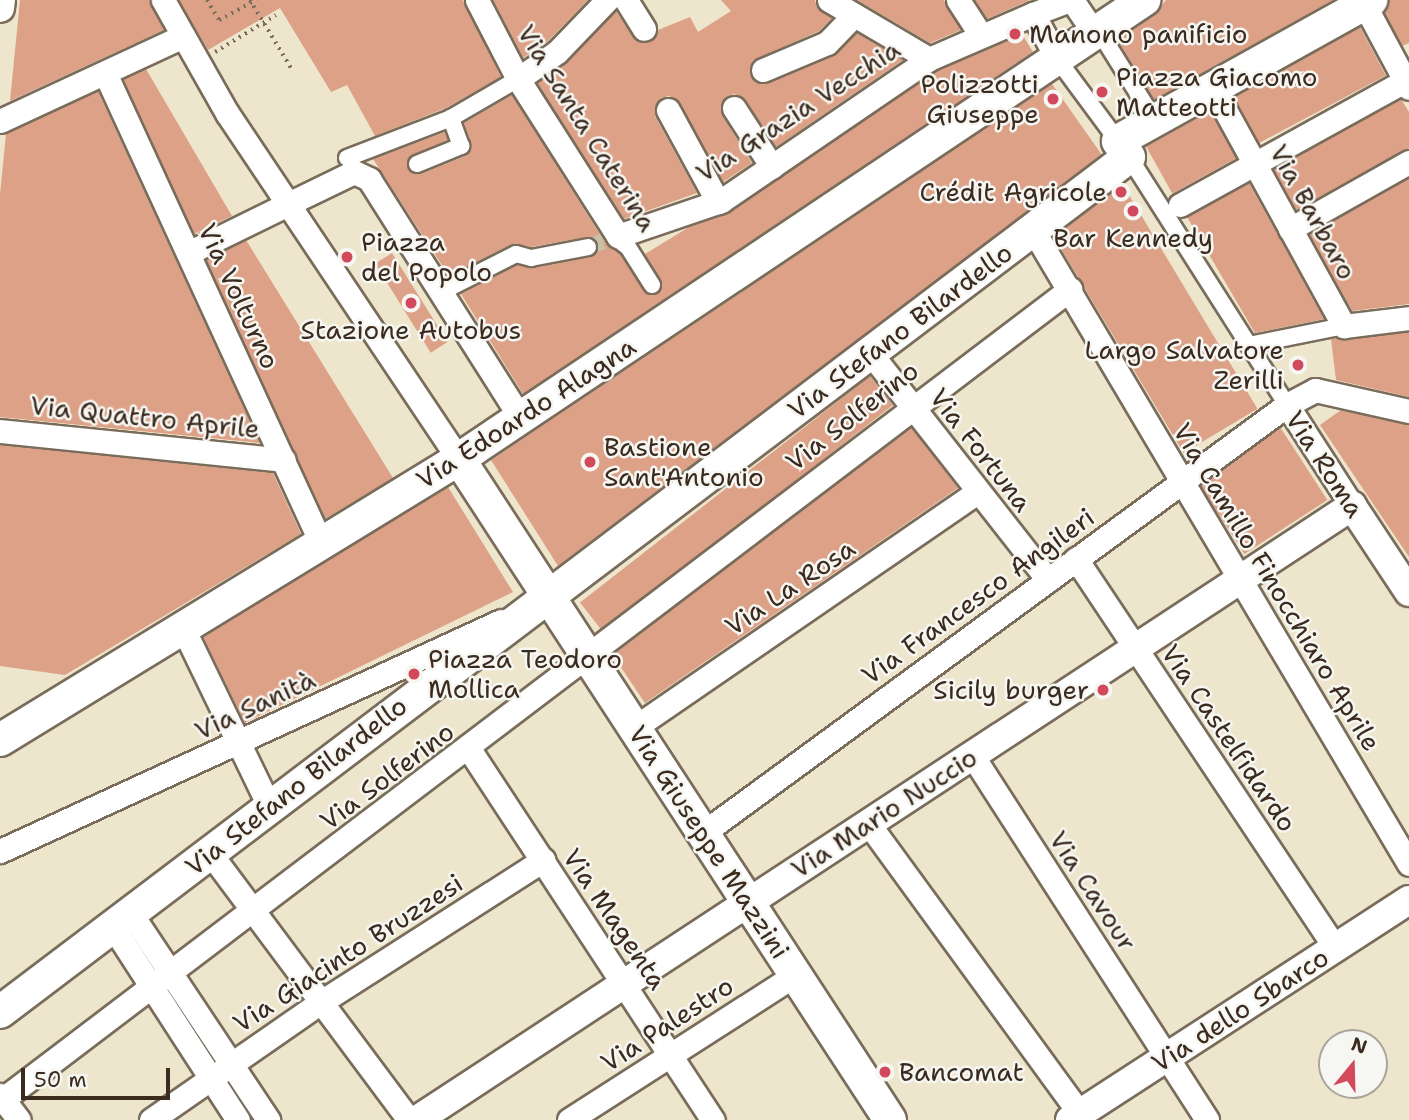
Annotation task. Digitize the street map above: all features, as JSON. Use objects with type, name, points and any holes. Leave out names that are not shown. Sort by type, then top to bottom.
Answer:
[{"type":"main road","name":"Via Edoardo Alagna","points":[[0,740],[459,459],[1144,0]]},
{"type":"main road","name":"Via Stefano Bilardello","points":[[0,1012],[539,600],[871,354],[1033,230],[1154,119],[1365,1]]},
{"type":"main road","name":"Via Giuseppe Mazzini","points":[[459,459],[539,600],[588,657],[890,1120]]},
{"type":"street","points":[[0,8],[1,0]]},
{"type":"street","points":[[163,0],[198,63],[288,204],[459,459]]},
{"type":"street","name":"Via Santa Caterina","points":[[477,0],[518,79],[617,237],[652,285]]},
{"type":"street","points":[[347,158],[451,118],[518,79],[557,52],[607,0]]},
{"type":"street","points":[[626,0],[644,29]]},
{"type":"street","points":[[828,0],[929,59]]},
{"type":"street","points":[[958,0],[979,34]]},
{"type":"street","points":[[1071,0],[1099,31],[1154,119]]},
{"type":"street","name":"Via Grazia Vecchia","points":[[617,237],[718,202],[929,59],[1025,11],[1071,0]]},
{"type":"street","points":[[1172,209],[1407,85],[1365,1]]},
{"type":"street","points":[[1025,11],[1050,65],[1124,149]]},
{"type":"street","points":[[763,70],[827,43],[854,15]]},
{"type":"street","points":[[0,121],[183,36]]},
{"type":"street","name":"Via Volturno","points":[[105,73],[321,543]]},
{"type":"street","name":"Via Barbaro","points":[[1213,88],[1344,326]]},
{"type":"street","points":[[734,108],[772,167]]},
{"type":"street","points":[[668,110],[718,202]]},
{"type":"street","points":[[416,164],[461,146],[451,118]]},
{"type":"street","name":"Via Roma","points":[[1124,149],[1172,209],[1249,345],[1409,592]]},
{"type":"street","points":[[1290,229],[1409,162]]},
{"type":"street","points":[[188,253],[354,172],[369,179],[448,288],[520,417]]},
{"type":"street","name":"Via Camillo Finocchiaro Aprile","points":[[1033,230],[1409,864]]},
{"type":"street","points":[[448,288],[516,254],[531,258],[588,247]]},
{"type":"street","name":"Via Solferino","points":[[8,1110],[152,987],[469,750],[911,405],[1069,289]]},
{"type":"street","points":[[1249,345],[1344,326],[1409,318]]},
{"type":"street","name":"Via Fortuna","points":[[871,354],[1048,580]]},
{"type":"street","name":"Via Francesco Angileri","points":[[703,833],[1287,405],[1315,390],[1409,411]]},
{"type":"street","name":"Via Quattro Aprile","points":[[0,430],[284,460]]},
{"type":"street","name":"Via La Rosa","points":[[634,728],[978,492]]},
{"type":"street","name":"Via Mario Nuccio","points":[[417,1120],[1352,506]]},
{"type":"street","name":"Via Castelfidardo","points":[[1076,559],[1335,948]]},
{"type":"street","name":"Via Sanità","points":[[0,851],[240,743],[539,600]]},
{"type":"street","points":[[183,628],[269,806]]},
{"type":"street","name":"Via Magenta","points":[[469,750],[626,984],[713,1120]]},
{"type":"street","name":"Via Cavour","points":[[972,755],[1207,1120]]},
{"type":"street","points":[[868,823],[1075,1117]]},
{"type":"street","points":[[210,853],[409,1120]]},
{"type":"street","name":"Via Giacinto Bruzzesi","points":[[151,1120],[321,1002],[543,860]]},
{"type":"street","name":"Via dello Sbarco","points":[[1075,1117],[1409,900]]},
{"type":"street","points":[[122,920],[171,973],[268,1120]]},
{"type":"street","points":[[122,920],[152,987],[238,1120]]},
{"type":"street","name":"Via Palestro","points":[[569,1120],[795,975]]},
{"type":"path","points":[[207,0],[219,20],[253,1],[293,71]]},
{"type":"path","points":[[198,63],[276,15]]},
{"type":"building","points":[[20,0],[149,0],[164,30],[10,101]]},
{"type":"building","points":[[179,0],[463,0],[501,77],[446,108],[375,136],[347,85],[331,92],[280,8],[208,50]]},
{"type":"building","points":[[493,0],[588,0],[548,41],[523,58]]},
{"type":"building","points":[[721,0],[815,0],[817,7],[832,18],[819,31],[752,61],[750,75],[761,84],[833,56],[857,33],[903,60],[776,147],[745,100],[734,94],[726,97],[722,115],[752,163],[723,182],[680,103],[669,96],[661,98],[655,116],[697,193],[624,219],[537,83],[567,62],[616,11],[633,37],[645,43],[658,30],[690,17],[698,32],[731,11]]},
{"type":"building","points":[[857,0],[944,0],[961,30],[930,43]]},
{"type":"building","points":[[975,0],[1030,0],[987,19]]},
{"type":"building","points":[[1166,0],[1333,0],[1154,100],[1117,40],[1154,15]]},
{"type":"building","points":[[1389,0],[1409,0],[1409,43],[1402,46],[1384,12]]},
{"type":"building","points":[[1360,27],[1386,76],[1259,143],[1233,95]]},
{"type":"building","points":[[1022,34],[1033,52],[523,394],[461,294],[517,265],[533,268],[591,257],[598,251],[596,241],[587,237],[531,247],[512,244],[449,276],[373,159],[445,132],[448,140],[409,157],[410,172],[421,174],[465,156],[471,147],[464,123],[512,95],[606,244],[620,254],[644,291],[653,295],[662,284],[645,254],[689,227],[729,213],[936,71]]},
{"type":"building","points":[[146,69],[232,216],[194,234],[123,79]]},
{"type":"building","points":[[1052,84],[1102,155],[558,566],[491,460]]},
{"type":"building","points":[[98,91],[260,443],[0,417],[0,194],[6,134]]},
{"type":"building","points":[[1401,99],[1409,112],[1409,148],[1296,210],[1274,169]]},
{"type":"building","points":[[1210,111],[1236,158],[1172,194],[1146,146]]},
{"type":"building","points":[[1409,178],[1409,304],[1352,311],[1309,234]]},
{"type":"building","points":[[1249,183],[1324,319],[1255,333],[1187,217]]},
{"type":"building","points":[[1123,185],[1257,409],[1184,453],[1049,229]]},
{"type":"building","points":[[246,240],[393,478],[325,519],[206,260]]},
{"type":"building","name":"Stazione Autobus","points":[[392,253],[448,342],[431,353],[375,264]]},
{"type":"building","points":[[1409,332],[1409,397],[1336,380],[1331,339]]},
{"type":"building","points":[[870,376],[893,405],[603,632],[580,603]]},
{"type":"building","points":[[1341,410],[1409,425],[1409,557],[1320,425]]},
{"type":"building","points":[[911,427],[958,488],[645,703],[612,654]]},
{"type":"building","points":[[1280,427],[1327,500],[1244,554],[1197,481]]},
{"type":"building","points":[[0,445],[273,473],[301,534],[65,675],[0,666]]},
{"type":"building","points":[[448,487],[513,592],[245,723],[203,637]]},
{"type":"tunnel","points":[[588,247],[615,237]]},
{"type":"place","name":"Manono panificio","points":[[1015,34]]},
{"type":"place","name":"Piazza Giacomo Matteotti","points":[[1102,92]]},
{"type":"place","name":"Polizzotti Giuseppe","points":[[1053,99]]},
{"type":"place","name":"Crédit Agricole","points":[[1121,192]]},
{"type":"place","name":"Bar Kennedy","points":[[1133,211]]},
{"type":"place","name":"Piazza del Popolo","points":[[347,257]]},
{"type":"place","name":"Stazione Autobus","points":[[411,303]]},
{"type":"place","name":"Largo Salvatore Zerilli","points":[[1298,365]]},
{"type":"place","name":"Bastione Sant'Antonio","points":[[590,462]]},
{"type":"place","name":"Piazza Teodoro Mollica","points":[[414,674]]},
{"type":"place","name":"Sicily burger","points":[[1103,690]]},
{"type":"place","name":"Bancomat","points":[[885,1072]]}]
